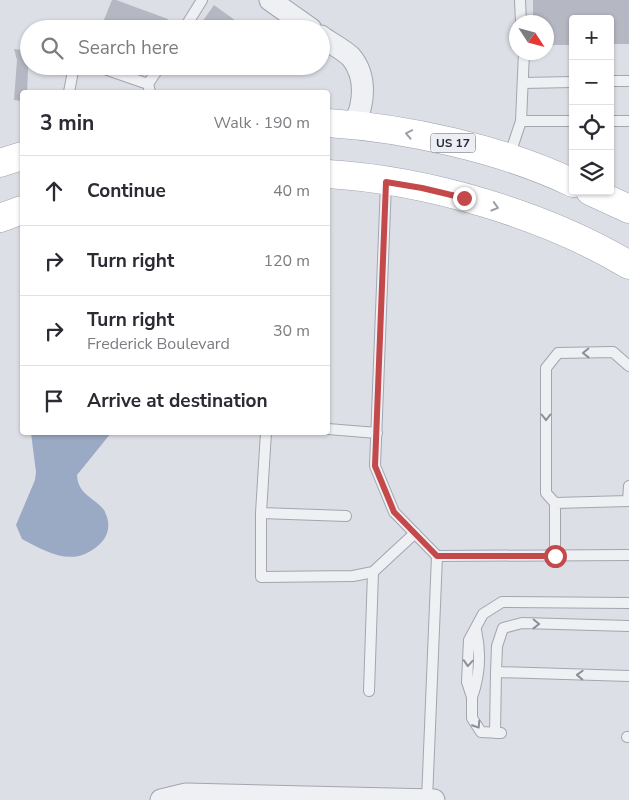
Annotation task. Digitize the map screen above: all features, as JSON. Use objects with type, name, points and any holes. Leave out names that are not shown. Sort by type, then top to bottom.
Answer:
[{"type":"main road","name":"US 17","points":[[340,124],[447,141],[508,158],[569,181]]},
{"type":"main road","points":[[0,164],[20,157]]},
{"type":"main road","points":[[330,174],[422,188],[504,210],[561,231],[629,265]]},
{"type":"main road","points":[[599,195],[629,209]]},
{"type":"main road","points":[[0,218],[20,211]]},
{"type":"street","points":[[270,0],[298,20]]},
{"type":"street","points":[[330,42],[351,57],[359,72],[363,88],[362,102],[357,118],[340,124]]},
{"type":"street","points":[[161,800],[186,794],[434,800]]},
{"type":"lane","points":[[190,20],[202,0]]},
{"type":"lane","points":[[520,0],[521,15]]},
{"type":"lane","points":[[508,158],[521,121],[524,60]]},
{"type":"lane","points":[[69,90],[72,75]]},
{"type":"lane","points":[[118,75],[149,88],[156,75]]},
{"type":"lane","points":[[614,81],[629,81]]},
{"type":"lane","points":[[523,82],[569,82]]},
{"type":"lane","points":[[521,121],[569,121]]},
{"type":"lane","points":[[614,121],[629,121]]},
{"type":"lane","points":[[386,182],[375,466],[394,512],[437,556],[427,800]]},
{"type":"lane","points":[[555,556],[555,503],[546,493],[546,368],[558,353],[613,352],[629,366]]},
{"type":"lane","points":[[330,429],[377,433]]},
{"type":"lane","points":[[266,435],[261,513],[261,577],[353,576],[373,572],[415,533]]},
{"type":"lane","points":[[555,503],[628,501],[629,486]]},
{"type":"lane","points":[[261,513],[346,516]]},
{"type":"lane","points":[[437,556],[629,555]]},
{"type":"lane","points":[[369,690],[373,572]]},
{"type":"lane","points":[[629,603],[502,602],[483,614],[476,630],[480,647],[477,683],[472,697],[472,718],[481,732],[498,733],[496,672],[498,646],[503,628],[522,623],[629,626]]},
{"type":"lane","points":[[496,672],[629,676]]},
{"type":"water","points":[[31,435],[109,435],[77,475],[80,487],[104,510],[107,517],[107,534],[101,543],[87,553],[71,557],[45,551],[22,539],[16,525],[35,480],[36,472]]},
{"type":"building","points":[[112,0],[168,19],[168,20],[104,20]]},
{"type":"building","points":[[533,0],[629,0],[629,44],[614,44],[614,15],[569,15],[569,45],[554,45],[554,15],[533,15]]},
{"type":"building","points":[[214,5],[235,20],[203,20]]},
{"type":"building","points":[[14,49],[20,50],[20,75],[28,75],[27,90],[20,90],[20,101],[14,100],[17,60]]},
{"type":"route","points":[[464,198],[386,182],[375,466],[394,512],[437,556],[555,556]]}]
